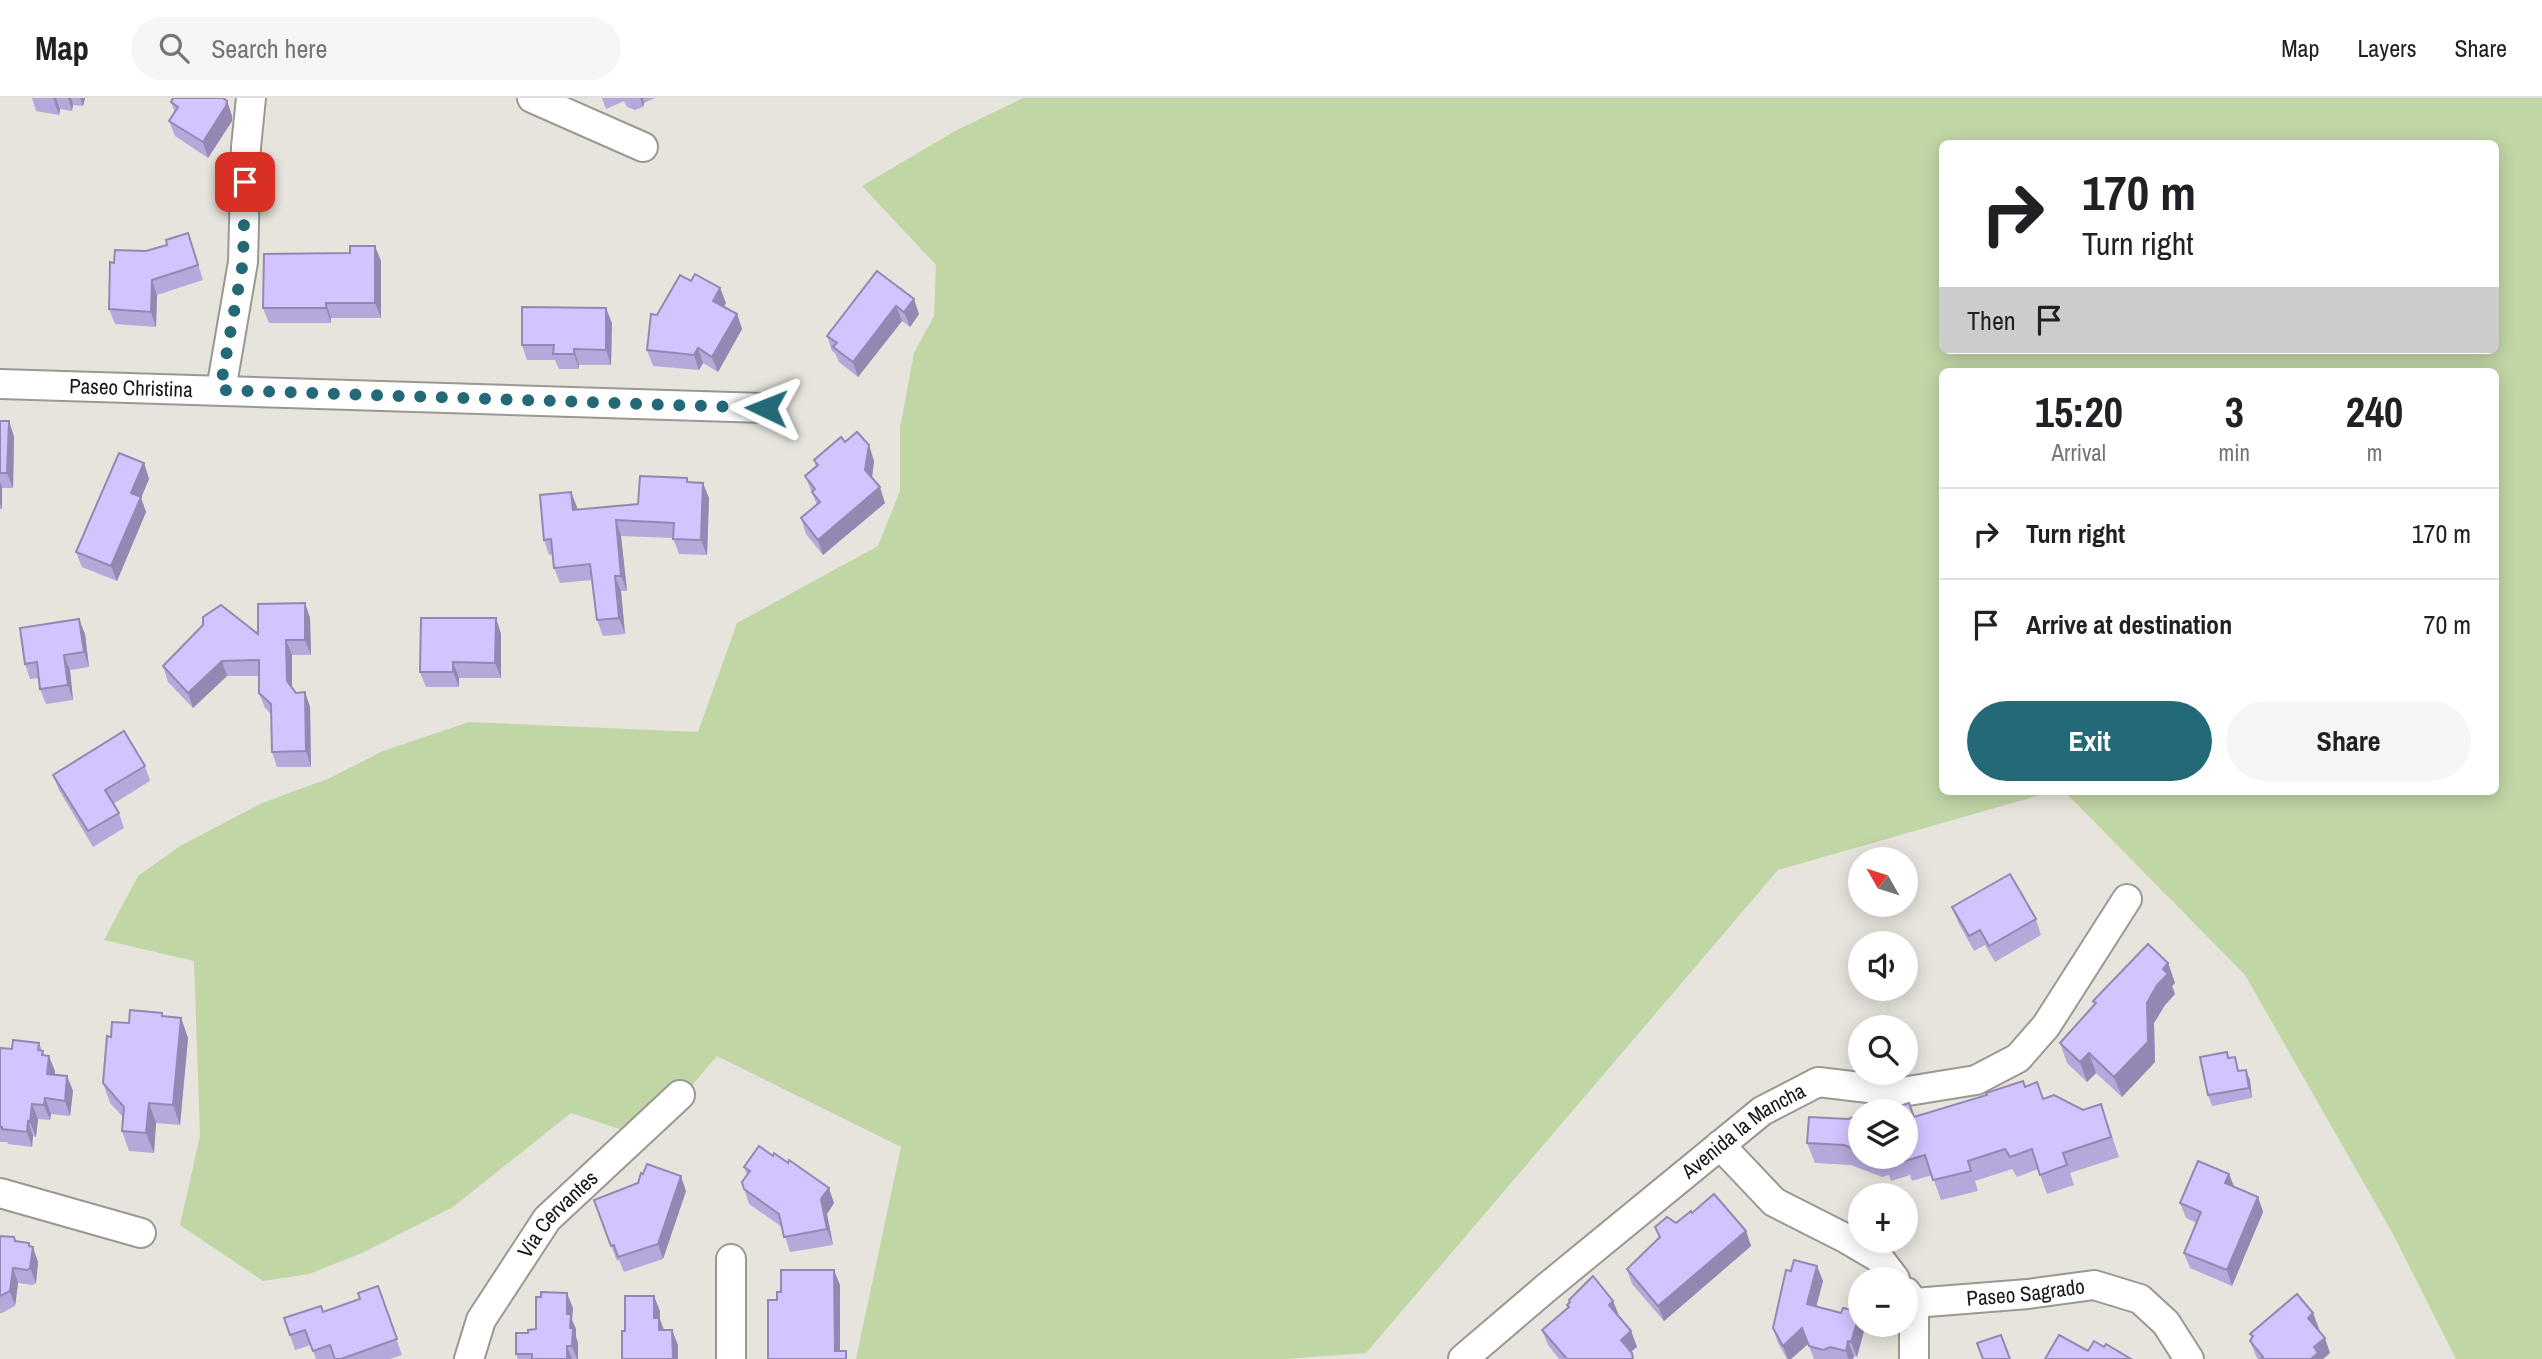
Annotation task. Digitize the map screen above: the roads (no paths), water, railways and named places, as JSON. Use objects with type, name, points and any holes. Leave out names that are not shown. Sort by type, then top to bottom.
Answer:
[{"type":"street","points":[[220,390],[243,262],[246,147],[251,98]]},
{"type":"street","points":[[532,98],[643,147]]},
{"type":"street","name":"Paseo Christina","points":[[0,384],[766,408]]},
{"type":"street","name":"Avenida la Mancha","points":[[1463,1359],[1762,1111],[1818,1082],[1902,1092],[1976,1080],[2018,1058],[2046,1026],[2127,899]]},
{"type":"street","name":"Via Cervantes","points":[[469,1359],[481,1320],[547,1219],[680,1095]]},
{"type":"street","points":[[1720,1145],[1774,1202],[1845,1238],[1879,1258],[1886,1267]]},
{"type":"street","points":[[0,1192],[141,1233]]},
{"type":"street","points":[[731,1259],[731,1359]]},
{"type":"street","name":"Paseo Sagrado","points":[[1918,1298],[2028,1294],[2094,1285],[2140,1299],[2166,1323],[2189,1359]]},
{"type":"street","points":[[1913,1337],[1914,1359]]}]
